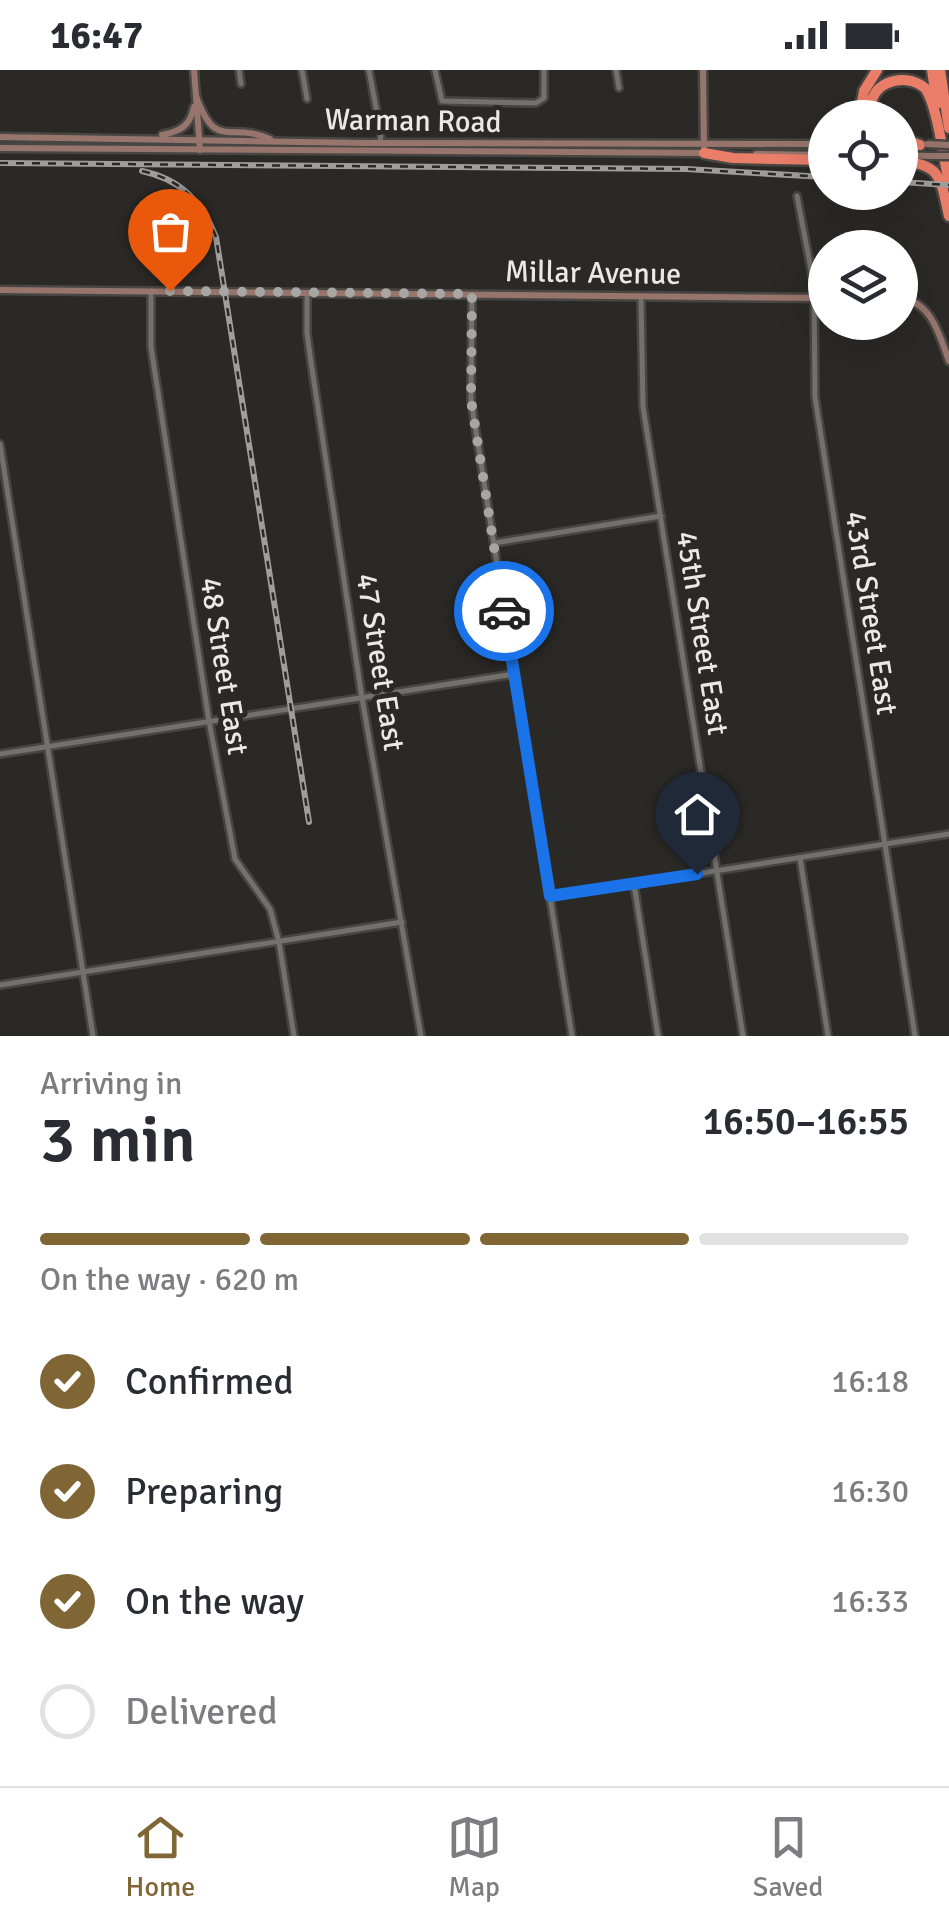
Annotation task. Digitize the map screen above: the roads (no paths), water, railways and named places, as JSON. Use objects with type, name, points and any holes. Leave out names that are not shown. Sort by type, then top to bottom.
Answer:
[{"type":"highway","points":[[863,100],[867,84],[877,70]]},
{"type":"highway","points":[[932,70],[949,180]]},
{"type":"highway","points":[[940,70],[949,128]]},
{"type":"highway","points":[[871,100],[882,81],[893,76],[902,75],[921,83],[932,104],[949,180]]},
{"type":"highway","points":[[918,144],[924,145]]},
{"type":"highway","points":[[704,148],[752,159],[808,151]]},
{"type":"highway","points":[[918,162],[934,171],[949,216]]},
{"type":"main road","points":[[194,70],[200,150]]},
{"type":"main road","points":[[703,70],[704,148]]},
{"type":"main road","points":[[147,138],[185,127],[192,117],[196,96]]},
{"type":"main road","points":[[196,96],[204,118],[214,128],[258,133],[276,141]]},
{"type":"main road","name":"Warman Road","points":[[0,137],[808,149]]},
{"type":"main road","points":[[318,151],[380,143]]},
{"type":"main road","points":[[924,145],[949,145]]},
{"type":"main road","name":"Warman Road","points":[[0,148],[704,148]]},
{"type":"main road","points":[[918,157],[949,156]]},
{"type":"main road","name":"Millar Avenue","points":[[0,290],[808,298]]},
{"type":"main road","points":[[918,304],[934,324],[949,361]]},
{"type":"street","points":[[239,70],[241,84]]},
{"type":"street","points":[[302,70],[307,99]]},
{"type":"street","points":[[369,70],[380,143]]},
{"type":"street","points":[[435,70],[442,101],[536,103],[544,98],[544,70]]},
{"type":"street","points":[[616,70],[618,88]]},
{"type":"street","name":"43rd Street East","points":[[797,196],[808,253]]},
{"type":"street","name":"48 Street East","points":[[151,291],[151,347],[234,859],[270,909],[294,1036]]},
{"type":"street","name":"47 Street East","points":[[306,293],[308,348],[362,698],[421,1036]]},
{"type":"street","points":[[472,294],[470,390],[572,1036]]},
{"type":"street","name":"45th Street East","points":[[641,296],[641,397],[743,1036]]},
{"type":"street","name":"43rd Street East","points":[[814,340],[815,397],[915,1036]]},
{"type":"street","points":[[0,444],[93,1036]]},
{"type":"street","points":[[0,506],[10,505]]},
{"type":"street","points":[[494,543],[661,516]]},
{"type":"street","points":[[0,754],[514,674]]},
{"type":"street","points":[[550,896],[949,834]]},
{"type":"street","points":[[800,858],[828,1036]]},
{"type":"street","points":[[634,884],[658,1036]]},
{"type":"street","points":[[0,985],[402,922]]},
{"type":"railway","points":[[0,163],[686,169],[808,176]]},
{"type":"railway","points":[[142,171],[168,180],[188,194],[204,213],[216,237],[309,822]]},
{"type":"railway","points":[[918,183],[949,185]]}]
